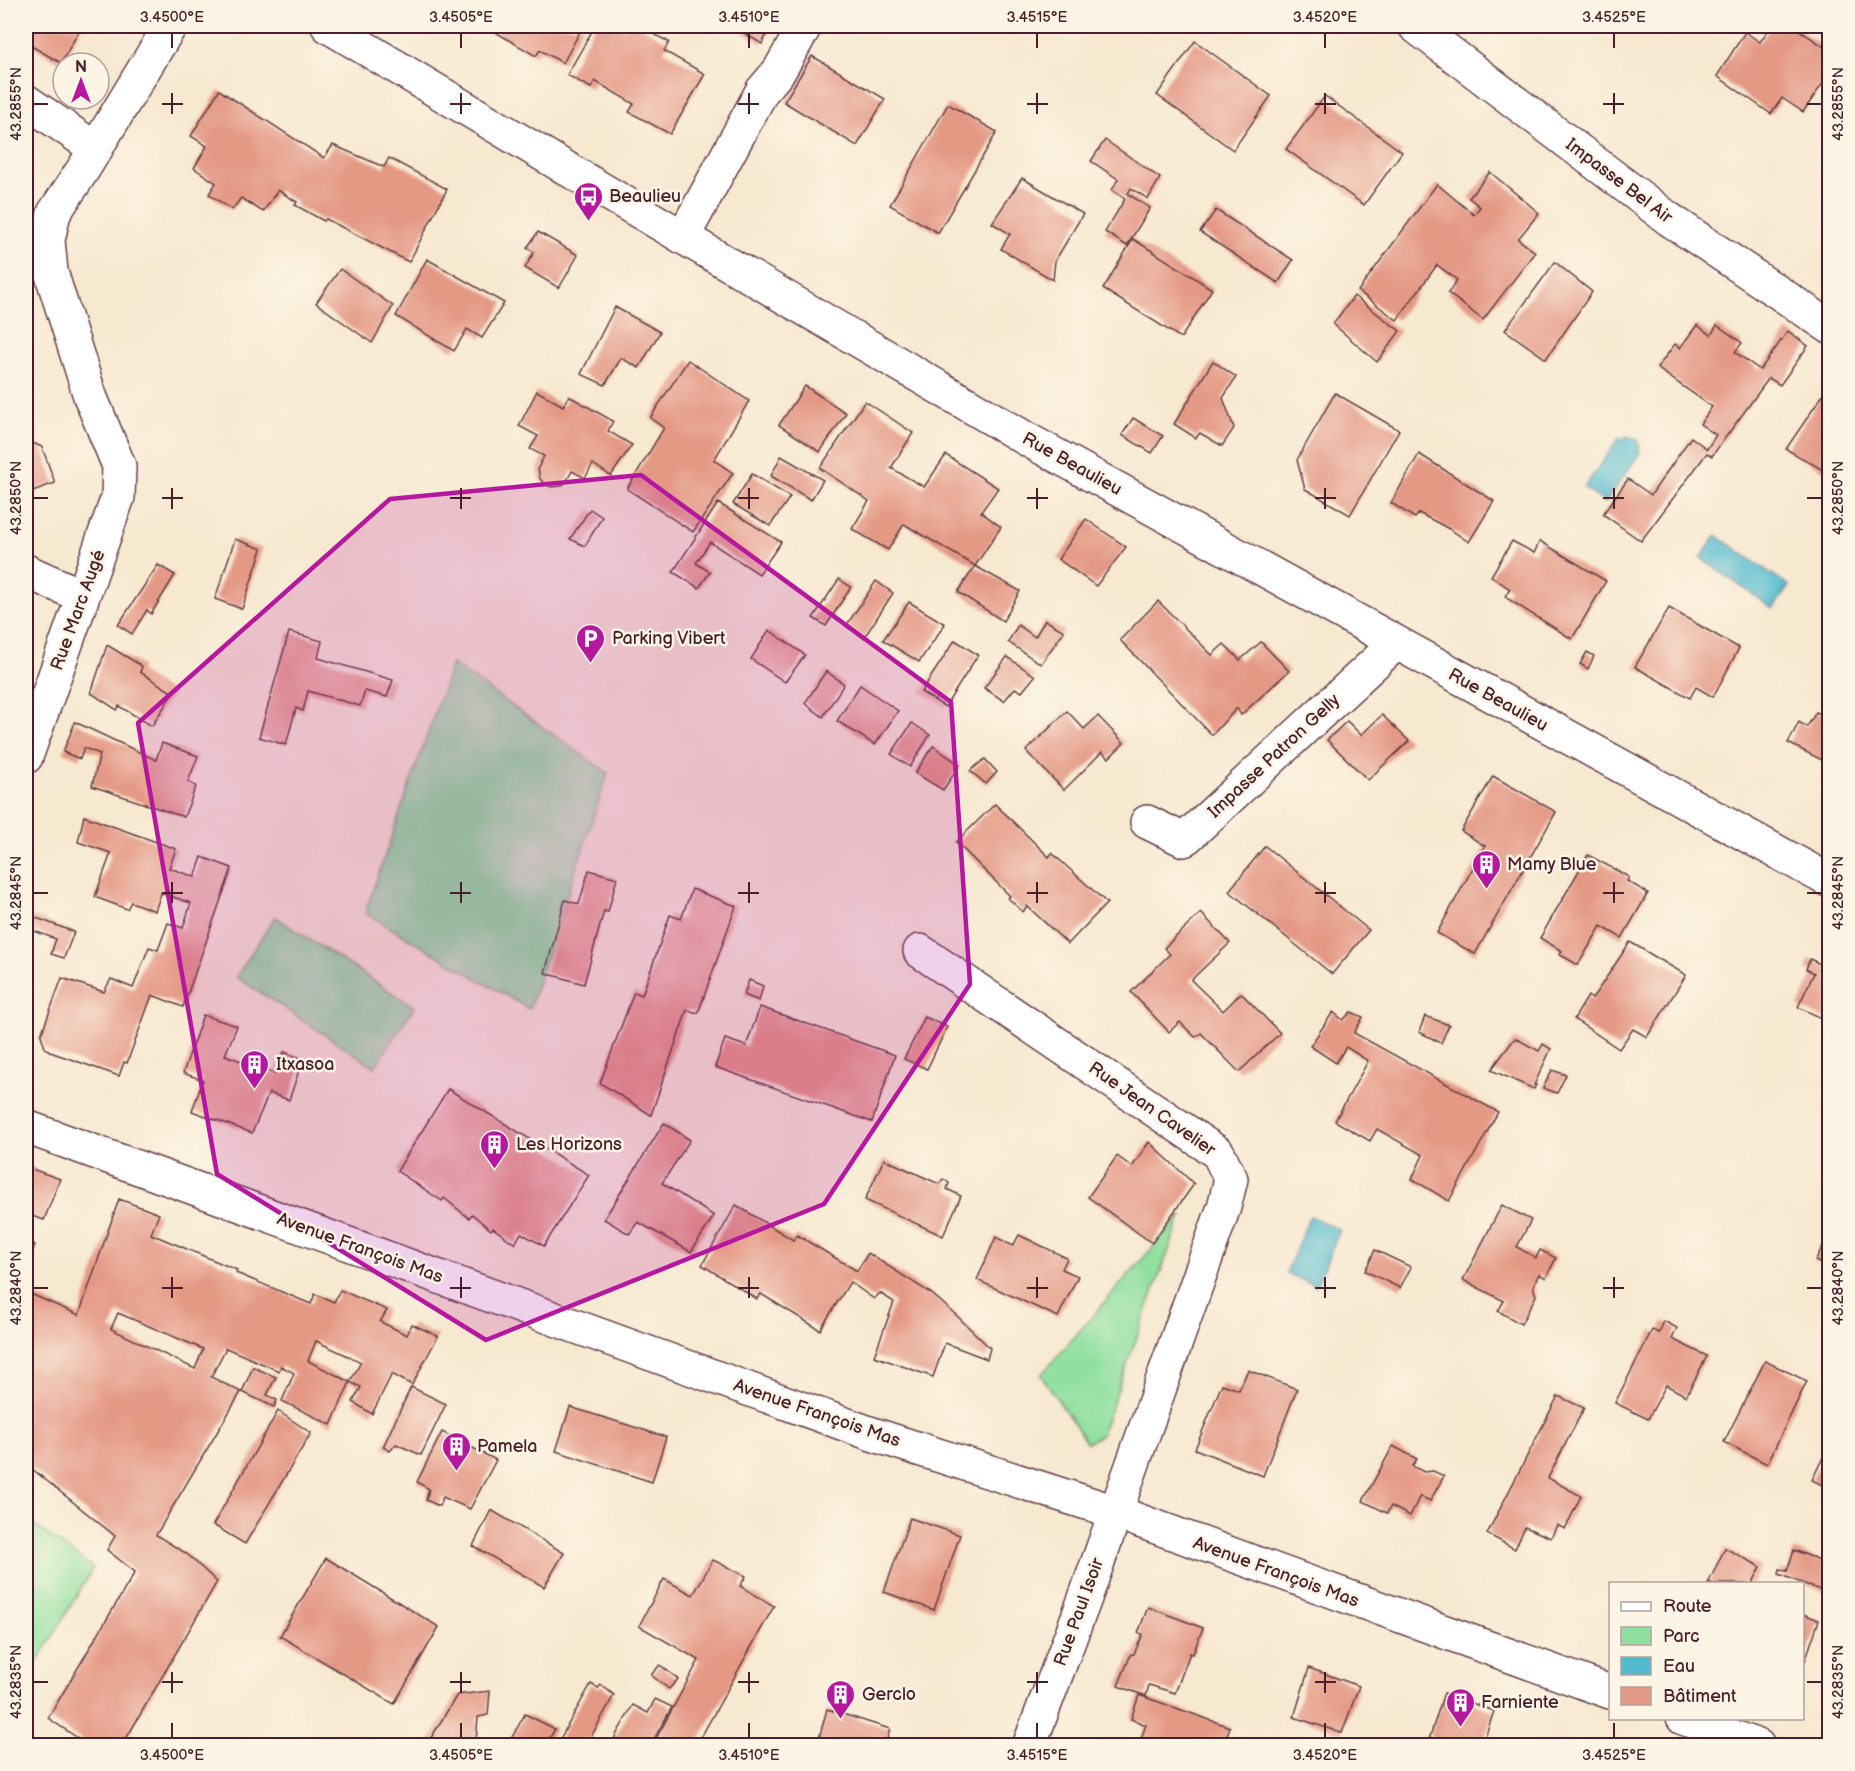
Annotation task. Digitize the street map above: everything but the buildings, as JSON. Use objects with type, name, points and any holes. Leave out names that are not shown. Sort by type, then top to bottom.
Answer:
[{"type":"street","name":"Rue Marc Augé","points":[[26,757],[118,497],[119,466],[90,396],[51,272],[48,240],[54,213],[171,26]]},
{"type":"street","name":"Rue Beaulieu","points":[[327,26],[1030,441],[1395,644],[1830,881]]},
{"type":"street","points":[[682,237],[762,91],[779,71],[805,26]]},
{"type":"street","name":"Impasse Bel Air","points":[[1415,26],[1669,219],[1830,327]]},
{"type":"street","points":[[26,101],[96,149]]},
{"type":"street","points":[[26,571],[82,596]]},
{"type":"street","name":"Impasse Patron Gelly","points":[[1147,822],[1184,840],[1395,644]]},
{"type":"street","name":"Rue Jean Cavelier","points":[[920,951],[1218,1153],[1231,1179],[1224,1207],[1115,1512]]},
{"type":"street","name":"Avenue François Mas","points":[[26,1127],[872,1434],[1115,1512],[1609,1691]]},
{"type":"street","name":"Rue Paul Isoir","points":[[1029,1746],[1115,1512]]},
{"type":"street","points":[[1686,1720],[1758,1746]]},
{"type":"highlighted area","points":[[641,475],[951,702],[970,984],[824,1204],[486,1340],[217,1174],[138,723],[390,499]]},
{"type":"green space","points":[[452,664],[608,773],[529,1009],[365,913]]},
{"type":"green space","points":[[275,917],[414,1007],[375,1067],[236,977]]},
{"type":"green space","points":[[1182,1214],[1101,1435],[1087,1443],[1041,1375]]},
{"type":"green space","points":[[26,1519],[93,1568],[30,1675],[26,1673]]},
{"type":"water","points":[[1627,436],[1638,440],[1640,453],[1605,503],[1584,488],[1619,438],[1621,440]]},
{"type":"water","points":[[1716,535],[1789,586],[1773,609],[1701,558]]},
{"type":"water","points":[[1310,1216],[1340,1230],[1316,1286],[1286,1273]]},
{"type":"place","name":"Beaulieu","points":[[588,222]]},
{"type":"place","name":"Parking Vibert","points":[[591,664]]},
{"type":"place","name":"Mamy Blue","points":[[1486,890]]},
{"type":"place","name":"Itxasoa","points":[[255,1090]]},
{"type":"place","name":"Les Horizons","points":[[495,1170]]},
{"type":"place","name":"Pamela","points":[[456,1472]]},
{"type":"place","name":"Gerclo","points":[[841,1720]]},
{"type":"place","name":"Farniente","points":[[1460,1728]]}]
